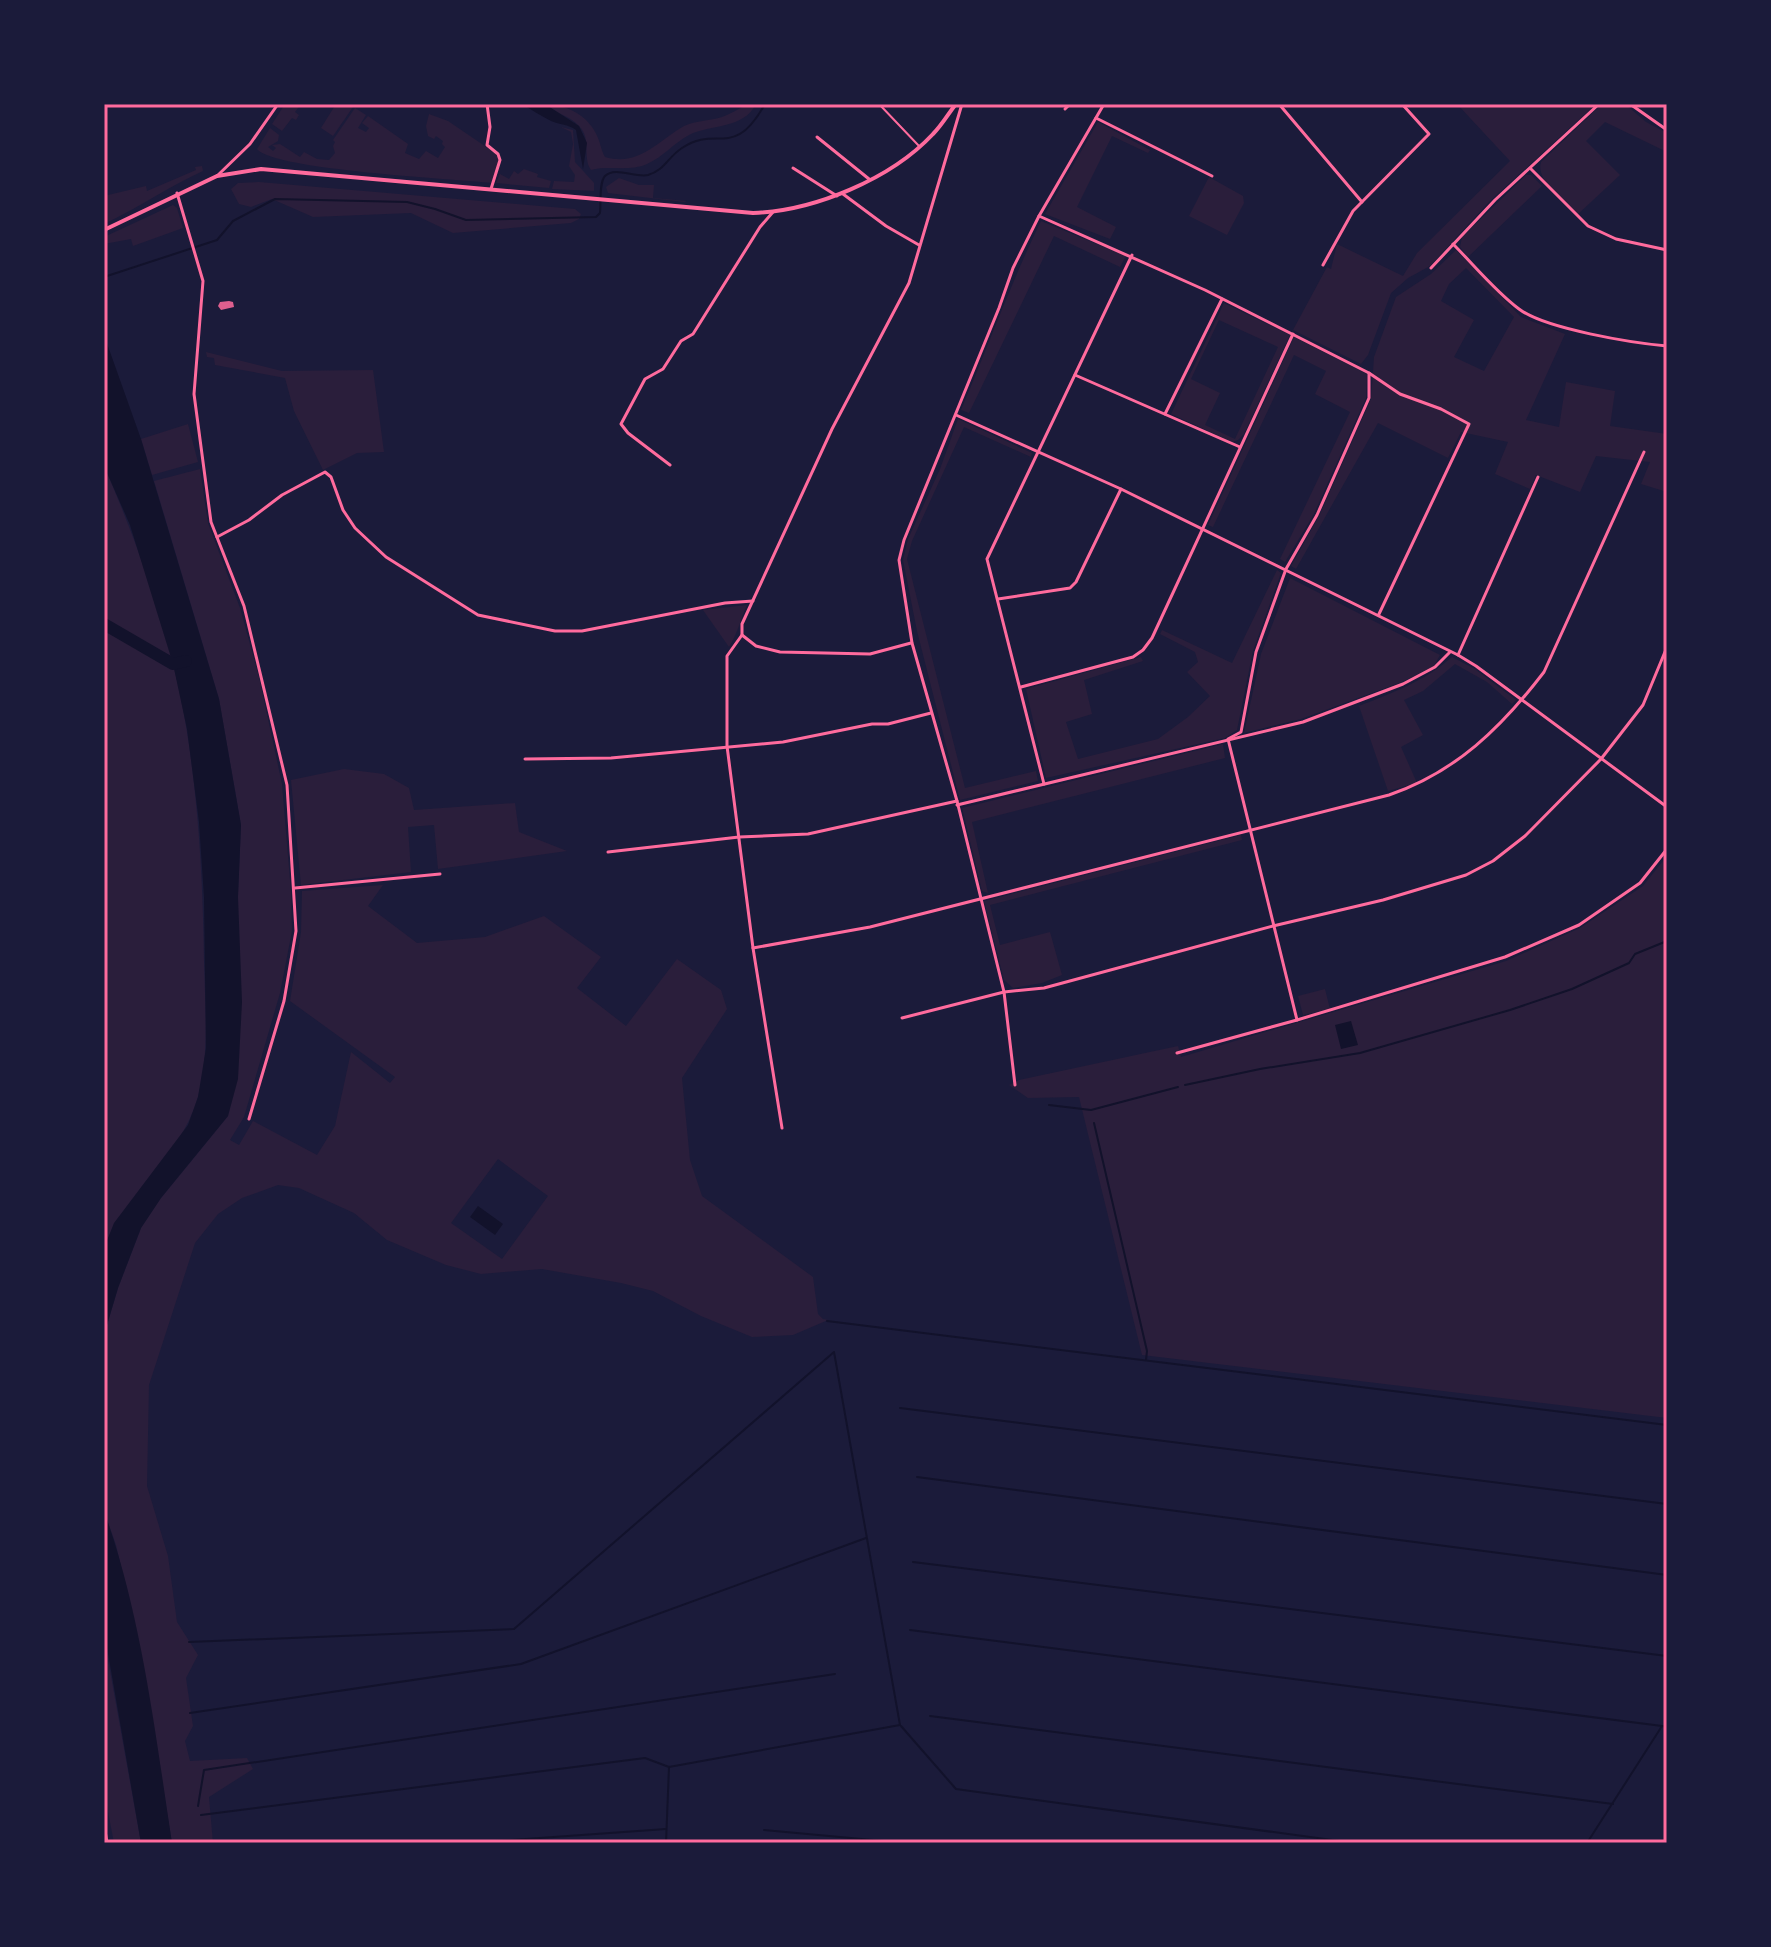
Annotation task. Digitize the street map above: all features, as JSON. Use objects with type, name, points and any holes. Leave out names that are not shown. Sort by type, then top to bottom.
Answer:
[{"type":"main road","points":[[104,1831],[106,1843]]},
{"type":"street","points":[[217,176],[250,144],[278,104]]},
{"type":"street","points":[[487,104],[490,127],[487,145],[498,154],[500,160],[491,189]]},
{"type":"street","points":[[104,230],[217,176],[261,169],[753,213],[773,212],[809,206],[869,179],[920,146],[956,104]]},
{"type":"street","points":[[782,1128],[753,948],[727,746],[727,656],[742,635],[742,624],[832,429],[909,283],[962,104]]},
{"type":"street","points":[[1065,109],[1070,104]]},
{"type":"street","points":[[1015,1085],[1004,992],[957,803],[912,643],[899,560],[904,540],[1013,268],[1039,216],[1104,104]]},
{"type":"street","points":[[1279,104],[1362,203]]},
{"type":"street","points":[[1323,265],[1353,211],[1429,134],[1402,104]]},
{"type":"street","points":[[1431,268],[1495,200],[1599,104]]},
{"type":"street","points":[[1630,104],[1667,130]]},
{"type":"street","points":[[1096,118],[1212,176]]},
{"type":"street","points":[[817,137],[869,179]]},
{"type":"street","points":[[793,168],[919,245]]},
{"type":"street","points":[[1531,169],[1588,226],[1616,239],[1667,250]]},
{"type":"street","points":[[177,193],[203,281],[194,394],[211,522],[244,606],[287,785],[296,931],[284,1001],[249,1119]]},
{"type":"street","points":[[670,465],[628,433],[621,424],[645,379],[663,369],[681,341],[693,334],[760,227],[773,212]]},
{"type":"street","points":[[1039,216],[1132,255],[1369,373],[1400,394],[1441,409],[1469,424],[1378,615]]},
{"type":"street","points":[[1453,244],[1520,311],[1563,327],[1632,343],[1667,346]]},
{"type":"street","points":[[1044,784],[987,559],[1132,255]]},
{"type":"street","points":[[1165,414],[1222,299]]},
{"type":"street","points":[[1021,687],[1122,660],[1143,650],[1152,638],[1293,334]]},
{"type":"street","points":[[1228,739],[1241,732],[1256,652],[1286,569],[1317,515],[1369,398],[1369,373]]},
{"type":"street","points":[[1075,374],[1240,447]]},
{"type":"street","points":[[956,415],[1121,489],[1458,655],[1667,807]]},
{"type":"street","points":[[753,948],[870,927],[1421,785],[1456,762],[1523,700],[1544,672],[1644,452]]},
{"type":"street","points":[[217,537],[249,520],[282,495],[325,472],[331,477],[343,510],[355,528],[386,557],[478,615],[555,631],[582,631],[725,603],[753,601]]},
{"type":"street","points":[[1458,655],[1538,477]]},
{"type":"street","points":[[998,599],[1070,588],[1076,582],[1121,489]]},
{"type":"street","points":[[742,635],[756,646],[780,652],[870,654],[912,643]]},
{"type":"street","points":[[902,1018],[1004,992],[1044,988],[1273,926],[1383,900],[1466,875],[1493,861],[1525,836],[1601,759],[1643,705],[1667,647]]},
{"type":"street","points":[[608,852],[739,837],[808,834],[1044,784],[1303,722],[1403,684],[1435,667],[1450,652]]},
{"type":"street","points":[[525,759],[611,758],[783,742],[872,724],[888,724],[931,713]]},
{"type":"street","points":[[1228,739],[1297,1020]]},
{"type":"street","points":[[1177,1053],[1505,957],[1579,925],[1640,883],[1667,849]]},
{"type":"street","points":[[295,888],[440,874]]},
{"type":"lane","points":[[879,104],[920,146]]},
{"type":"shaded area","points":[[285,104],[301,104],[295,112],[299,115],[296,120],[292,118],[282,131],[272,124]]},
{"type":"shaded area","points":[[336,104],[353,107],[333,136],[321,128]]},
{"type":"shaded area","points":[[522,104],[545,104],[579,126],[587,143],[583,169],[576,130],[551,121]]},
{"type":"shaded area","points":[[545,104],[561,106],[583,118],[594,130],[605,157],[617,159],[638,156],[684,126],[722,117],[744,106],[756,104],[744,118],[689,135],[647,164],[633,168],[591,170],[583,131]]},
{"type":"shaded area","points":[[1457,104],[1596,104],[1490,201],[1430,266],[1408,278],[1391,293],[1368,355],[1361,364],[1293,330],[1327,267],[1331,269],[1337,244],[1403,276],[1417,253],[1510,161]]},
{"type":"shaded area","points":[[1602,104],[1625,104],[1646,122],[1667,133],[1667,152],[1605,122],[1586,141],[1620,175],[1577,215],[1542,176],[1541,162]]},
{"type":"shaded area","points":[[355,108],[366,115],[358,128],[366,132],[369,128],[362,123],[368,116],[408,144],[405,153],[419,159],[426,151],[438,158],[445,147],[436,136],[434,139],[428,136],[426,126],[429,114],[448,121],[498,155],[492,183],[329,168],[295,163],[257,149],[270,128],[279,135],[278,141],[268,147],[273,151],[276,148],[272,145],[280,144],[300,157],[304,152],[317,159],[329,160],[335,153],[333,140]]},
{"type":"shaded area","points":[[1098,122],[1150,150],[1148,153],[1112,136],[1077,207],[1116,227],[1110,239],[1045,214]]},
{"type":"shaded area","points":[[561,127],[573,130],[575,162],[594,183],[594,191],[552,189],[554,181],[574,182],[575,175],[569,166],[573,144],[571,132]]},
{"type":"shaded area","points":[[202,166],[203,171],[104,224],[104,196],[146,186],[147,191]]},
{"type":"shaded area","points":[[524,169],[551,181],[549,188],[496,183],[500,174],[509,179],[514,171],[518,174]]},
{"type":"shaded area","points":[[1526,175],[1531,175],[1542,186],[1468,257],[1460,247],[1462,237]]},
{"type":"shaded area","points":[[1209,177],[1243,196],[1244,203],[1227,235],[1189,216]]},
{"type":"shaded area","points":[[619,178],[639,185],[654,185],[653,198],[687,201],[684,202],[608,193],[606,187]]},
{"type":"shaded area","points":[[259,182],[575,209],[581,214],[571,223],[453,233],[411,213],[313,217],[272,199],[251,207],[239,204],[231,189],[238,183]]},
{"type":"shaded area","points":[[173,205],[177,208],[183,228],[133,246],[131,239],[104,244],[104,237]]},
{"type":"shaded area","points":[[1041,221],[1126,256],[1120,267],[1054,236],[969,413],[961,410],[1010,291]]},
{"type":"shaded area","points":[[1456,250],[1521,317],[1565,334],[1526,420],[1559,427],[1566,382],[1615,391],[1610,426],[1667,434],[1667,492],[1641,484],[1650,462],[1596,456],[1580,492],[1536,475],[1530,489],[1495,474],[1508,442],[1461,432],[1448,458],[1378,423],[1296,569],[1291,566],[1319,516],[1371,399],[1374,357],[1396,297],[1431,274]],"holes":[[[1466,268],[1514,317],[1484,371],[1454,357],[1474,320],[1441,301],[1449,284]]]},
{"type":"shaded area","points":[[1224,303],[1290,335],[1244,434],[1238,440],[1232,442],[1171,414]],"holes":[[[1219,320],[1278,347],[1235,439],[1205,425],[1220,393],[1191,379]]]},
{"type":"shaded area","points":[[104,335],[141,439],[219,699],[241,825],[238,897],[242,1002],[238,1079],[228,1116],[161,1198],[141,1228],[104,1335],[104,1248],[114,1223],[188,1125],[198,1097],[206,1048],[204,897],[199,822],[187,729],[173,664],[130,525],[104,466]]},
{"type":"shaded area","points":[[1294,337],[1367,374],[1366,398],[1314,514],[1285,562],[1280,559],[1350,412],[1315,394],[1326,371],[1294,355],[1213,527],[1208,525]]},
{"type":"shaded area","points":[[206,352],[282,371],[373,370],[384,452],[357,453],[323,470],[294,411],[285,378],[215,365],[214,358],[207,357]]},
{"type":"shaded area","points":[[958,419],[1032,453],[1031,457],[964,427],[912,541],[907,559],[965,788],[1036,771],[1038,781],[960,800],[917,631],[903,560],[908,539],[940,469]]},
{"type":"shaded area","points":[[188,424],[198,462],[152,475],[141,439]]},
{"type":"shaded area","points":[[104,466],[154,596],[181,699],[200,846],[206,1031],[201,1083],[189,1120],[179,1139],[114,1228],[104,1248]]},
{"type":"shaded area","points":[[200,469],[208,523],[240,608],[259,677],[282,784],[292,931],[280,993],[244,1117],[230,1140],[239,1145],[253,1121],[317,1155],[335,1126],[351,1052],[390,1083],[395,1077],[290,1001],[301,932],[302,891],[383,885],[368,906],[417,943],[485,937],[544,916],[601,957],[577,988],[626,1026],[677,959],[721,990],[727,1009],[682,1078],[690,1160],[702,1196],[813,1277],[818,1314],[828,1320],[793,1335],[752,1337],[701,1316],[653,1291],[621,1283],[542,1269],[481,1274],[446,1265],[387,1240],[354,1213],[299,1188],[278,1185],[242,1198],[218,1214],[195,1243],[149,1385],[147,1486],[168,1556],[177,1622],[198,1655],[186,1678],[193,1726],[185,1741],[190,1761],[247,1758],[253,1769],[209,1797],[213,1843],[172,1843],[140,1650],[116,1545],[104,1511],[104,1335],[118,1288],[141,1228],[161,1198],[228,1116],[241,825],[219,699],[154,481]],"holes":[[[498,1159],[548,1196],[502,1259],[451,1223]]]},
{"type":"shaded area","points":[[1277,570],[1281,573],[1253,651],[1237,730],[1225,738],[1046,778],[1026,689],[1141,657],[1143,661],[1084,680],[1092,714],[1066,722],[1078,759],[1158,739],[1210,696],[1187,672],[1198,662],[1195,652],[1160,634],[1162,630],[1232,663]]},
{"type":"shaded area","points":[[1290,578],[1440,655],[1434,666],[1402,682],[1301,719],[1244,733],[1261,654]]},
{"type":"shaded area","points":[[747,605],[735,637],[729,647],[703,610]]},
{"type":"shaded area","points":[[1452,657],[1475,669],[1516,700],[1512,704],[1487,682],[1455,664],[1423,691],[1404,700],[1423,735],[1401,747],[1417,783],[1388,791],[1359,706],[1419,680]]},
{"type":"shaded area","points":[[1223,744],[1225,758],[972,822],[988,893],[982,891],[962,808]]},
{"type":"shaded area","points":[[344,769],[384,774],[409,788],[414,810],[515,803],[519,832],[567,851],[438,869],[434,825],[408,827],[411,872],[301,885],[291,780]]},
{"type":"shaded area","points":[[1241,835],[1242,840],[990,905],[1000,945],[1050,932],[1062,975],[1042,983],[1013,988],[1004,980],[984,901]]},
{"type":"shaded area","points":[[1667,856],[1667,1418],[1142,1355],[1079,1097],[1028,1098],[1009,1085],[1019,1080],[1178,1046],[1181,1057],[1506,961],[1580,928],[1643,886]]},
{"type":"shaded area","points":[[1325,989],[1330,1009],[1303,1015],[1298,996]]},
{"type":"shaded area","points":[[1351,1021],[1358,1045],[1341,1049],[1335,1025]]},
{"type":"shaded area","points":[[478,1206],[503,1224],[495,1235],[470,1217]]},
{"type":"shaded area","points":[[104,1511],[138,1633],[172,1843],[141,1843],[104,1630]]},
{"type":"shaded area","points":[[104,1630],[141,1843],[114,1843],[104,1791]]},
{"type":"building","points":[[220,302],[233,302],[234,307],[221,310],[218,306]]},
{"type":"waterway","points":[[104,277],[217,240],[233,221],[275,199],[407,202],[466,220],[596,217],[600,213],[603,179],[609,173],[648,175],[659,170],[682,148],[695,142],[734,137],[744,132],[765,104]]},
{"type":"waterway","points":[[104,624],[173,664],[186,661]]},
{"type":"waterway","points":[[1185,1085],[1360,1053],[1510,1010],[1572,989],[1629,963],[1635,954],[1667,941]]},
{"type":"waterway","points":[[1049,1105],[1091,1110],[1178,1087]]},
{"type":"waterway","points":[[1094,1123],[1147,1351],[1146,1360]]},
{"type":"waterway","points":[[827,1321],[1667,1425]]},
{"type":"waterway","points":[[189,1642],[514,1629],[834,1352],[900,1725],[669,1767],[666,1843]]},
{"type":"waterway","points":[[900,1408],[1667,1504]]},
{"type":"waterway","points":[[917,1477],[1667,1575]]},
{"type":"waterway","points":[[190,1713],[521,1664],[866,1538]]},
{"type":"waterway","points":[[913,1562],[1667,1656]]},
{"type":"waterway","points":[[910,1630],[1662,1726]]},
{"type":"waterway","points":[[198,1806],[204,1770],[835,1674]]},
{"type":"waterway","points":[[930,1716],[1613,1804]]},
{"type":"waterway","points":[[901,1726],[956,1789],[1354,1843]]},
{"type":"waterway","points":[[1587,1843],[1662,1726],[1667,1727]]},
{"type":"waterway","points":[[201,1815],[645,1758],[669,1767]]},
{"type":"waterway","points":[[468,1843],[666,1829]]},
{"type":"waterway","points":[[764,1830],[905,1843]]}]
